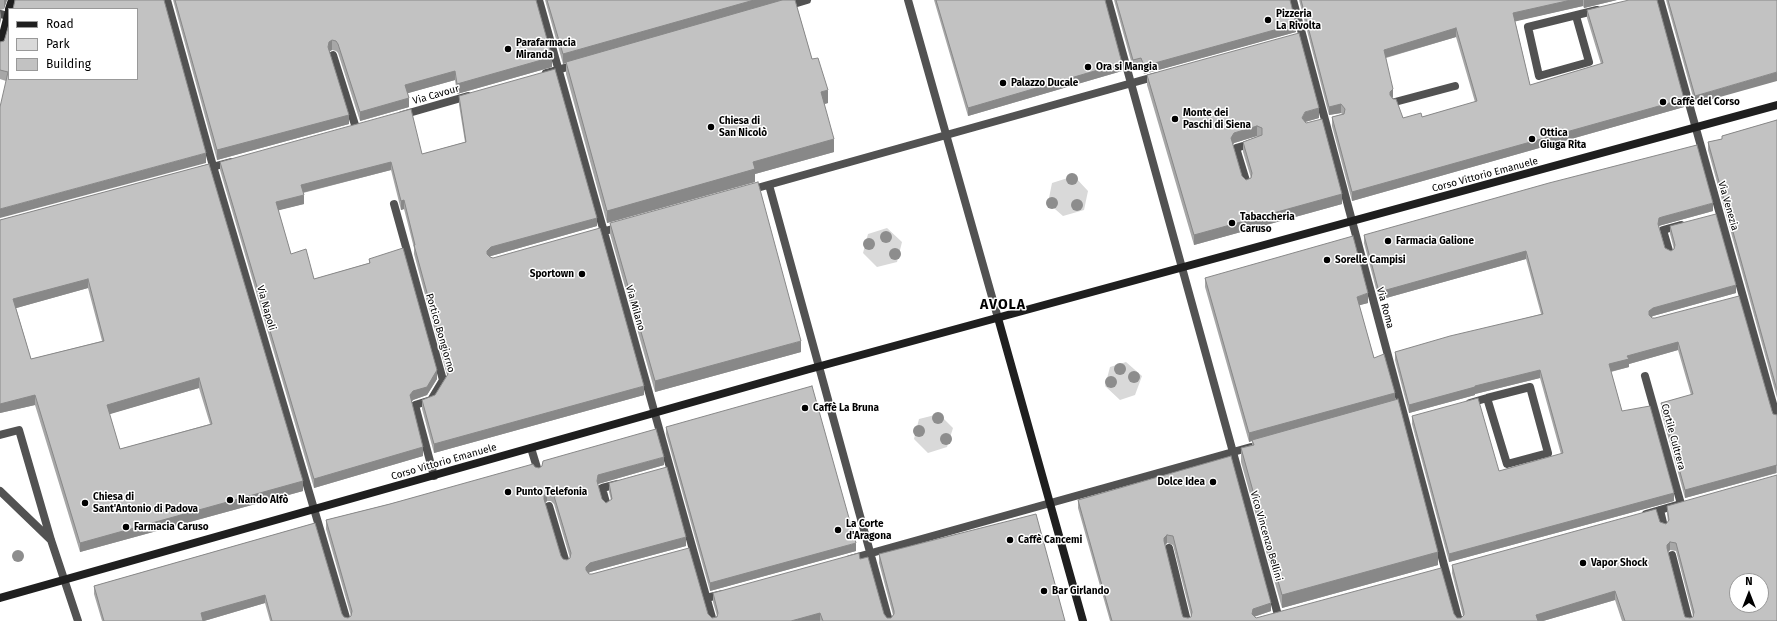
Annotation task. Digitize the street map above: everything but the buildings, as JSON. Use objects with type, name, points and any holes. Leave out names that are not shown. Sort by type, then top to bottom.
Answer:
[{"type":"street","name":"Via Napoli","points":[[167,0],[213,166],[315,509],[346,621]]},
{"type":"street","name":"Via Milano","points":[[538,0],[654,413],[667,470],[689,551],[706,598],[712,621]]},
{"type":"street","points":[[777,8],[807,0]]},
{"type":"street","points":[[908,0],[1083,621]]},
{"type":"street","name":"Vico Vincenzo Bellini","points":[[1108,0],[1278,615]]},
{"type":"street","name":"Via Roma","points":[[1293,0],[1299,37],[1326,122],[1397,407],[1409,419],[1459,621]]},
{"type":"street","name":"Via Venezia","points":[[1660,0],[1695,128],[1716,216],[1739,298],[1777,418]]},
{"type":"street","points":[[1576,16],[1589,62],[1539,76],[1528,27],[1604,9]]},
{"type":"street","points":[[0,46],[7,12]]},
{"type":"street","points":[[333,55],[356,128]]},
{"type":"street","points":[[536,76],[581,64]]},
{"type":"street","points":[[742,193],[1165,74]]},
{"type":"street","points":[[1394,102],[1455,86]]},
{"type":"street","name":"Via Cavour","points":[[393,118],[476,94]]},
{"type":"street","name":"Corso Vittorio Emanuele","points":[[0,598],[806,370],[1777,105]]},
{"type":"street","points":[[1247,184],[1236,148],[1258,141]]},
{"type":"street","points":[[190,173],[236,160]]},
{"type":"street","points":[[769,185],[888,621]]},
{"type":"street","name":"Portico Bongiorno","points":[[394,204],[443,380],[431,400],[415,405],[434,476]]},
{"type":"street","points":[[1670,254],[1663,230],[1692,222]]},
{"type":"street","points":[[581,237],[626,225]]},
{"type":"street","name":"Cortile Cultrera","points":[[1645,376],[1684,503],[1660,510]]},
{"type":"street","points":[[1465,404],[1487,398],[1530,387],[1548,453],[1507,464],[1487,398]]},
{"type":"street","points":[[0,435],[19,430],[51,540],[66,580],[78,621]]},
{"type":"street","points":[[843,560],[1254,446]]},
{"type":"street","points":[[532,448],[538,471]]},
{"type":"street","points":[[607,506],[602,488],[625,482]]},
{"type":"street","points":[[0,491],[51,540]]},
{"type":"street","points":[[549,506],[566,563]]},
{"type":"street","points":[[1637,516],[1660,510],[1664,527]]},
{"type":"street","points":[[1169,548],[1187,621]]},
{"type":"street","points":[[1672,555],[1689,621]]},
{"type":"street","points":[[706,598],[729,592]]},
{"type":"street","points":[[72,621],[75,611]]},
{"type":"green space","points":[[1074,176],[1088,191],[1084,210],[1063,216],[1048,203],[1052,183]]},
{"type":"green space","points":[[887,228],[902,242],[897,262],[877,267],[863,253],[868,234]]},
{"type":"green space","points":[[1126,362],[1142,376],[1135,395],[1120,400],[1105,386],[1110,367]]},
{"type":"green space","points":[[939,414],[953,428],[947,447],[928,453],[914,439],[919,419]]},
{"type":"place","name":"Pizzeria La Rivolta","points":[[1268,20]]},
{"type":"place","name":"Parafarmacia Miranda","points":[[508,49]]},
{"type":"place","name":"Ora si Mangia","points":[[1088,67]]},
{"type":"place","name":"Palazzo Ducale","points":[[1003,83]]},
{"type":"place","name":"Caffè del Corso","points":[[1663,102]]},
{"type":"place","name":"Monte dei Paschi di Siena","points":[[1175,119]]},
{"type":"place","name":"Chiesa di San Nicolò","points":[[711,127]]},
{"type":"place","name":"Ottica Giuga Rita","points":[[1532,139]]},
{"type":"place","name":"Tabaccheria Caruso","points":[[1232,223]]},
{"type":"place","name":"Farmacia Galione","points":[[1388,241]]},
{"type":"place","name":"Sorelle Campisi","points":[[1327,260]]},
{"type":"place","name":"Sportown","points":[[582,274]]},
{"type":"place","name":"Caffè La Bruna","points":[[805,408]]},
{"type":"place","name":"Dolce Idea","points":[[1213,482]]},
{"type":"place","name":"Punto Telefonia","points":[[508,492]]},
{"type":"place","name":"Nando Alfò","points":[[230,500]]},
{"type":"place","name":"Chiesa di Sant'Antonio di Padova","points":[[85,503]]},
{"type":"place","name":"Farmacia Caruso","points":[[126,527]]},
{"type":"place","name":"La Corte d'Aragona","points":[[838,530]]},
{"type":"place","name":"Caffè Cancemi","points":[[1010,540]]},
{"type":"place","name":"Vapor Shock","points":[[1583,563]]},
{"type":"place","name":"Bar Girlando","points":[[1044,591]]},
{"type":"district","name":"AVOLA","points":[[1003,305]]}]
